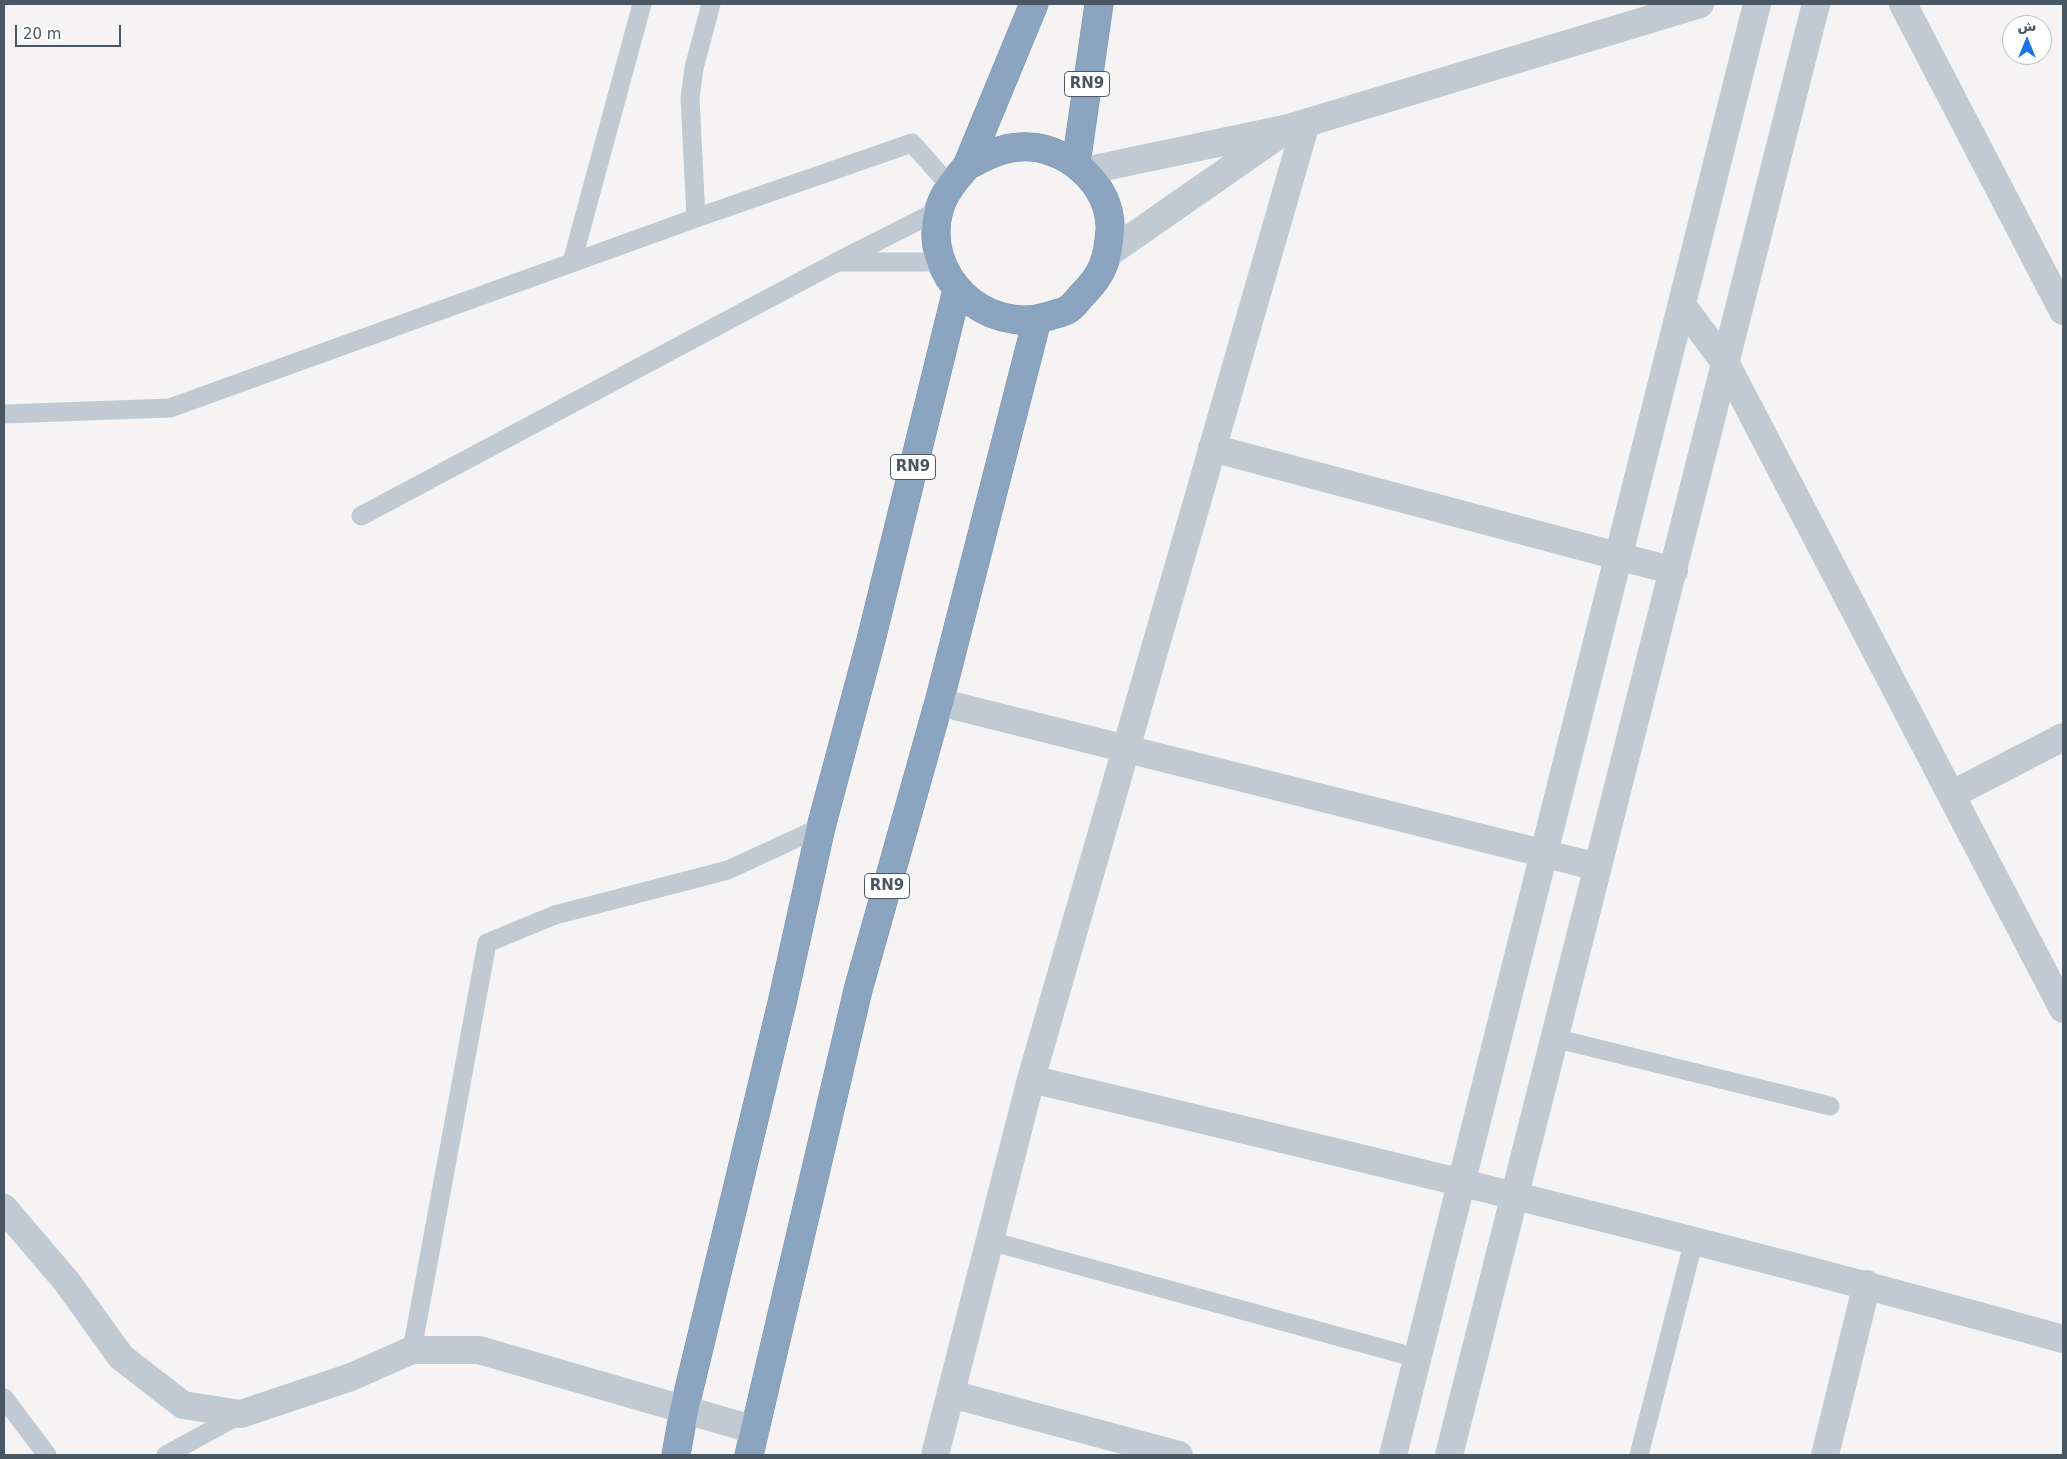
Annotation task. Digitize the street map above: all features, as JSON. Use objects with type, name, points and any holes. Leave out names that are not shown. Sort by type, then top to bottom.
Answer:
[{"type":"highway","points":[[967,166],[993,152],[1021,147],[1050,151],[1080,167],[1102,195],[1110,223],[1109,253],[1097,280],[1067,310],[1037,320],[1007,319],[979,309],[956,290],[940,262],[936,236],[944,198],[967,166],[1034,4]]},
{"type":"highway","name":"RN9","points":[[1080,167],[1099,4]]},
{"type":"highway","name":"RN9","points":[[676,1455],[684,1410],[780,1013],[821,827],[870,644],[956,290]]},
{"type":"highway","name":"RN9","points":[[752,1443],[858,990],[939,702],[1037,320]]},
{"type":"street","points":[[1080,167],[1298,125],[1700,4]]},
{"type":"street","points":[[1393,1455],[1757,4]]},
{"type":"street","points":[[1449,1455],[1816,4]]},
{"type":"street","points":[[1903,4],[2063,311]]},
{"type":"street","points":[[1109,253],[1298,125]]},
{"type":"street","points":[[935,1455],[1031,1079],[1212,448],[1298,125]]},
{"type":"street","points":[[1682,305],[1726,364],[2063,1009]]},
{"type":"street","points":[[1212,448],[1674,571]]},
{"type":"street","points":[[939,702],[1598,867]]},
{"type":"street","points":[[1951,795],[2063,737]]},
{"type":"street","points":[[1031,1079],[1515,1194],[1867,1284],[2063,1340]]},
{"type":"street","points":[[4,1208],[67,1282],[121,1357],[183,1405],[241,1414],[351,1377],[412,1350],[479,1350],[684,1410],[752,1443]]},
{"type":"street","points":[[1825,1455],[1867,1284]]},
{"type":"street","points":[[951,1394],[1179,1455]]},
{"type":"lane","points":[[572,262],[642,4]]},
{"type":"lane","points":[[696,218],[690,98],[694,68],[711,4]]},
{"type":"lane","points":[[4,414],[170,408],[572,262],[912,143],[944,198],[837,262],[361,516]]},
{"type":"lane","points":[[837,262],[940,262]]},
{"type":"lane","points":[[412,1350],[488,943],[555,915],[728,870],[821,827]]},
{"type":"lane","points":[[1554,1038],[1830,1106]]},
{"type":"lane","points":[[1639,1455],[1694,1240]]},
{"type":"lane","points":[[990,1241],[1417,1358]]},
{"type":"lane","points":[[4,1398],[47,1455]]},
{"type":"lane","points":[[166,1455],[241,1414]]}]
